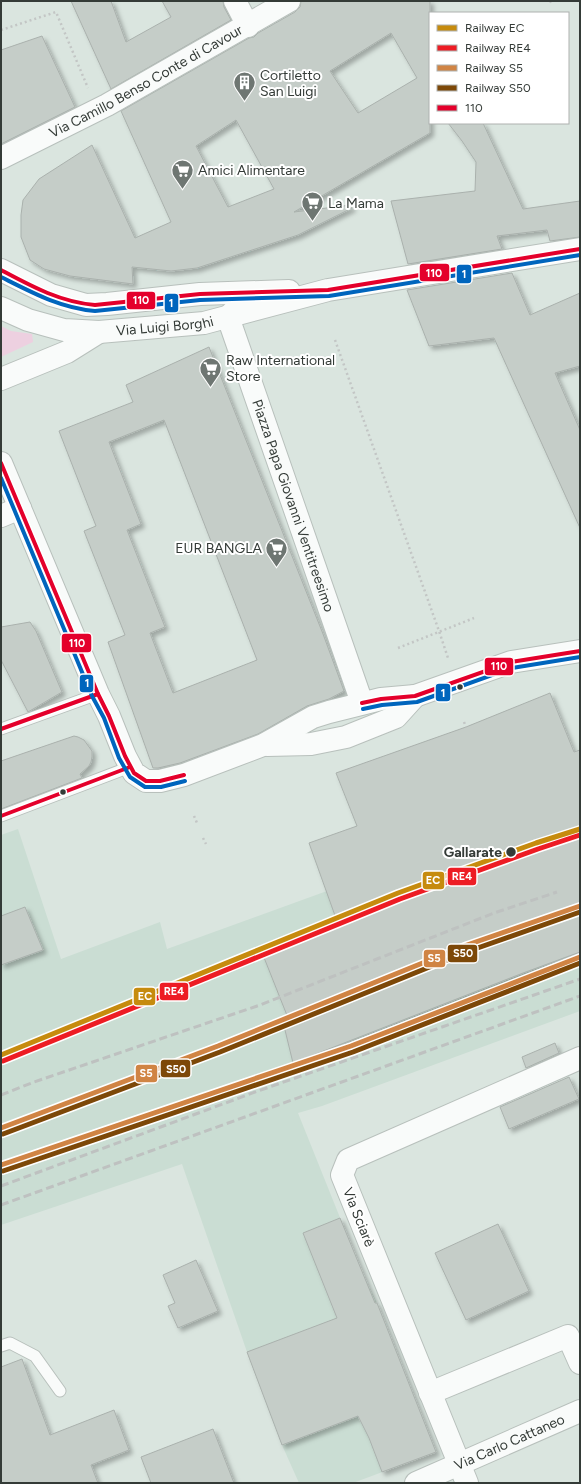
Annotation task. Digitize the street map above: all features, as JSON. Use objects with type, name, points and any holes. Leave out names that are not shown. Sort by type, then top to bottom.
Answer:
[{"type":"street","points":[[234,1],[248,26]]},
{"type":"street","name":"Via Camillo Benso Conte di Cavour","points":[[1,158],[97,110],[290,1]]},
{"type":"street","name":"Via Luigi Borghi","points":[[1,308],[28,320],[64,330],[98,332],[204,323],[328,290],[580,249]]},
{"type":"street","name":"Via Luigi Borghi","points":[[1,270],[51,295],[86,305],[200,294],[328,290]]},
{"type":"street","points":[[228,317],[251,293]]},
{"type":"street","name":"Piazza Papa Giovanni Ventitreesimo","points":[[228,317],[362,702]]},
{"type":"street","points":[[1,379],[67,352],[98,332]]},
{"type":"street","points":[[1,463],[10,512],[109,716],[130,767],[134,773],[146,781],[160,781],[184,775],[264,745],[313,717],[362,702],[415,696],[511,662],[580,651]]},
{"type":"street","points":[[264,745],[311,744],[346,737],[396,717],[415,696]]},
{"type":"street","name":"Via Sciarè","points":[[463,1474],[342,1175],[348,1160],[580,1058]]},
{"type":"street","points":[[430,1393],[568,1336],[580,1363]]},
{"type":"street","name":"Via Carlo Cattaneo","points":[[416,1483],[463,1474],[580,1411]]},
{"type":"lane","points":[[1,729],[98,694]]},
{"type":"lane","points":[[1,816],[130,767]]},
{"type":"lane","points":[[1,1346],[10,1343],[35,1356],[60,1391]]},
{"type":"path","points":[[1,30],[56,12],[97,110]]},
{"type":"path","points":[[335,340],[450,665]]},
{"type":"path","points":[[398,648],[474,618]]},
{"type":"path","points":[[464,722],[466,727]]},
{"type":"path","points":[[194,816],[198,823]]},
{"type":"path","points":[[203,838],[206,844]]},
{"type":"shaded area","points":[[1,326],[11,331],[32,334],[33,342],[1,357]]},
{"type":"shaded area","points":[[580,799],[580,1011],[322,1106],[298,1113],[361,1270],[377,1303],[436,1452],[353,1483],[299,1483],[282,1445],[247,1352],[182,1164],[1,1225],[1,835],[18,829],[61,959],[160,922],[167,949]]},
{"type":"building","points":[[71,1],[111,1],[126,42],[171,17],[162,1],[223,1],[224,7],[231,20],[111,89]]},
{"type":"building","points":[[301,1],[430,1],[430,133],[294,212],[351,205],[352,208],[298,235],[197,268],[171,271],[132,267],[133,284],[70,276],[44,269],[30,260],[21,237],[23,200],[39,179],[92,145],[135,238],[171,222],[121,111],[249,38],[254,37],[258,33],[295,12],[300,7]],"holes":[[[391,33],[417,78],[358,113],[330,71]],[[236,120],[274,189],[228,207],[196,146]]]},
{"type":"building","points":[[42,36],[75,107],[1,144],[1,50]]},
{"type":"building","points":[[449,124],[483,124],[523,209],[580,201],[580,237],[550,241],[547,230],[497,236],[502,249],[408,264],[391,201],[475,191],[476,162]]},
{"type":"building","points":[[512,273],[530,315],[580,293],[580,366],[555,373],[580,430],[580,528],[494,338],[429,346],[407,290]]},
{"type":"building","points":[[209,347],[323,634],[344,691],[329,699],[307,706],[258,734],[180,763],[158,768],[153,768],[108,642],[125,635],[84,531],[96,526],[59,431],[133,402],[126,385]],"holes":[[[164,420],[257,660],[173,693],[150,633],[165,627],[127,530],[141,524],[109,442]]]},
{"type":"building","points":[[30,622],[36,631],[62,692],[28,712],[1,660],[1,627]]},
{"type":"building","points":[[550,693],[574,752],[580,750],[580,952],[293,1063],[284,1026],[290,1023],[263,955],[338,924],[309,843],[357,826],[336,773],[466,727]]},
{"type":"building","points":[[74,736],[84,740],[92,751],[89,766],[80,774],[82,778],[1,809],[1,761]]},
{"type":"building","points":[[25,907],[43,950],[1,965],[1,916]]},
{"type":"building","points":[[555,1043],[559,1053],[526,1068],[522,1057]]},
{"type":"building","points":[[569,1077],[579,1099],[509,1129],[500,1107]]},
{"type":"building","points":[[340,1218],[375,1303],[377,1303],[436,1452],[382,1472],[369,1438],[358,1416],[282,1445],[247,1352],[337,1318],[303,1233]]},
{"type":"building","points":[[498,1224],[529,1291],[466,1320],[435,1253]]},
{"type":"building","points":[[196,1260],[218,1311],[178,1328],[168,1306],[175,1303],[163,1275]]},
{"type":"building","points":[[22,1359],[50,1435],[114,1410],[129,1450],[91,1465],[98,1483],[1,1483],[1,1367]]},
{"type":"building","points":[[213,1429],[234,1483],[151,1483],[141,1457]]},
{"type":"railway","points":[[1,1095],[34,1082],[260,1005],[494,913],[557,892]]},
{"type":"railway","points":[[1,1186],[258,1091],[580,979]]},
{"type":"railway","points":[[1,1205],[580,996]]},
{"type":"rail line","name":"EC","points":[[1,1055],[398,893],[536,843],[580,829]]},
{"type":"rail line","name":"RE4","points":[[3,1061],[400,899],[580,835]]},
{"type":"rail line","name":"S5","points":[[1,1128],[218,1046],[467,945],[580,906]]},
{"type":"rail line","name":"S50","points":[[3,1134],[220,1052],[469,951],[580,912]]},
{"type":"rail line","name":"S5","points":[[1,1165],[351,1046],[580,957]]},
{"type":"rail line","name":"S50","points":[[3,1171],[353,1052],[580,963]]},
{"type":"transit line","name":"110","points":[[1,270],[58,297],[70,301],[95,305],[200,294],[328,290],[580,249]]},
{"type":"transit line","name":"1","points":[[1,277],[35,294],[58,303],[70,307],[95,311],[200,300],[329,296],[580,255]]},
{"type":"transit line","name":"110","points":[[1,463],[98,694],[134,773],[146,781],[160,781],[184,775]]},
{"type":"transit line","name":"1","points":[[1,478],[92,696],[104,718],[119,758],[130,777],[145,787],[161,787],[185,781]]},
{"type":"transit line","name":"110","points":[[362,703],[381,699],[415,696],[511,662],[580,651]]},
{"type":"transit line","name":"1","points":[[363,709],[382,705],[417,702],[512,668],[580,657]]},
{"type":"transit line","name":"110","points":[[1,729],[98,694]]},
{"type":"transit line","name":"110","points":[[1,816],[130,767]]},
{"type":"place","name":"Cortiletto San Luigi","points":[[245,102]]},
{"type":"place","name":"Amici Alimentare","points":[[182,190]]},
{"type":"place","name":"La Mama","points":[[313,222]]},
{"type":"place","name":"Raw International Store","points":[[211,388]]},
{"type":"place","name":"EUR BANGLA","points":[[277,568]]},
{"type":"place","name":"Gallarate","points":[[511,852]]}]
